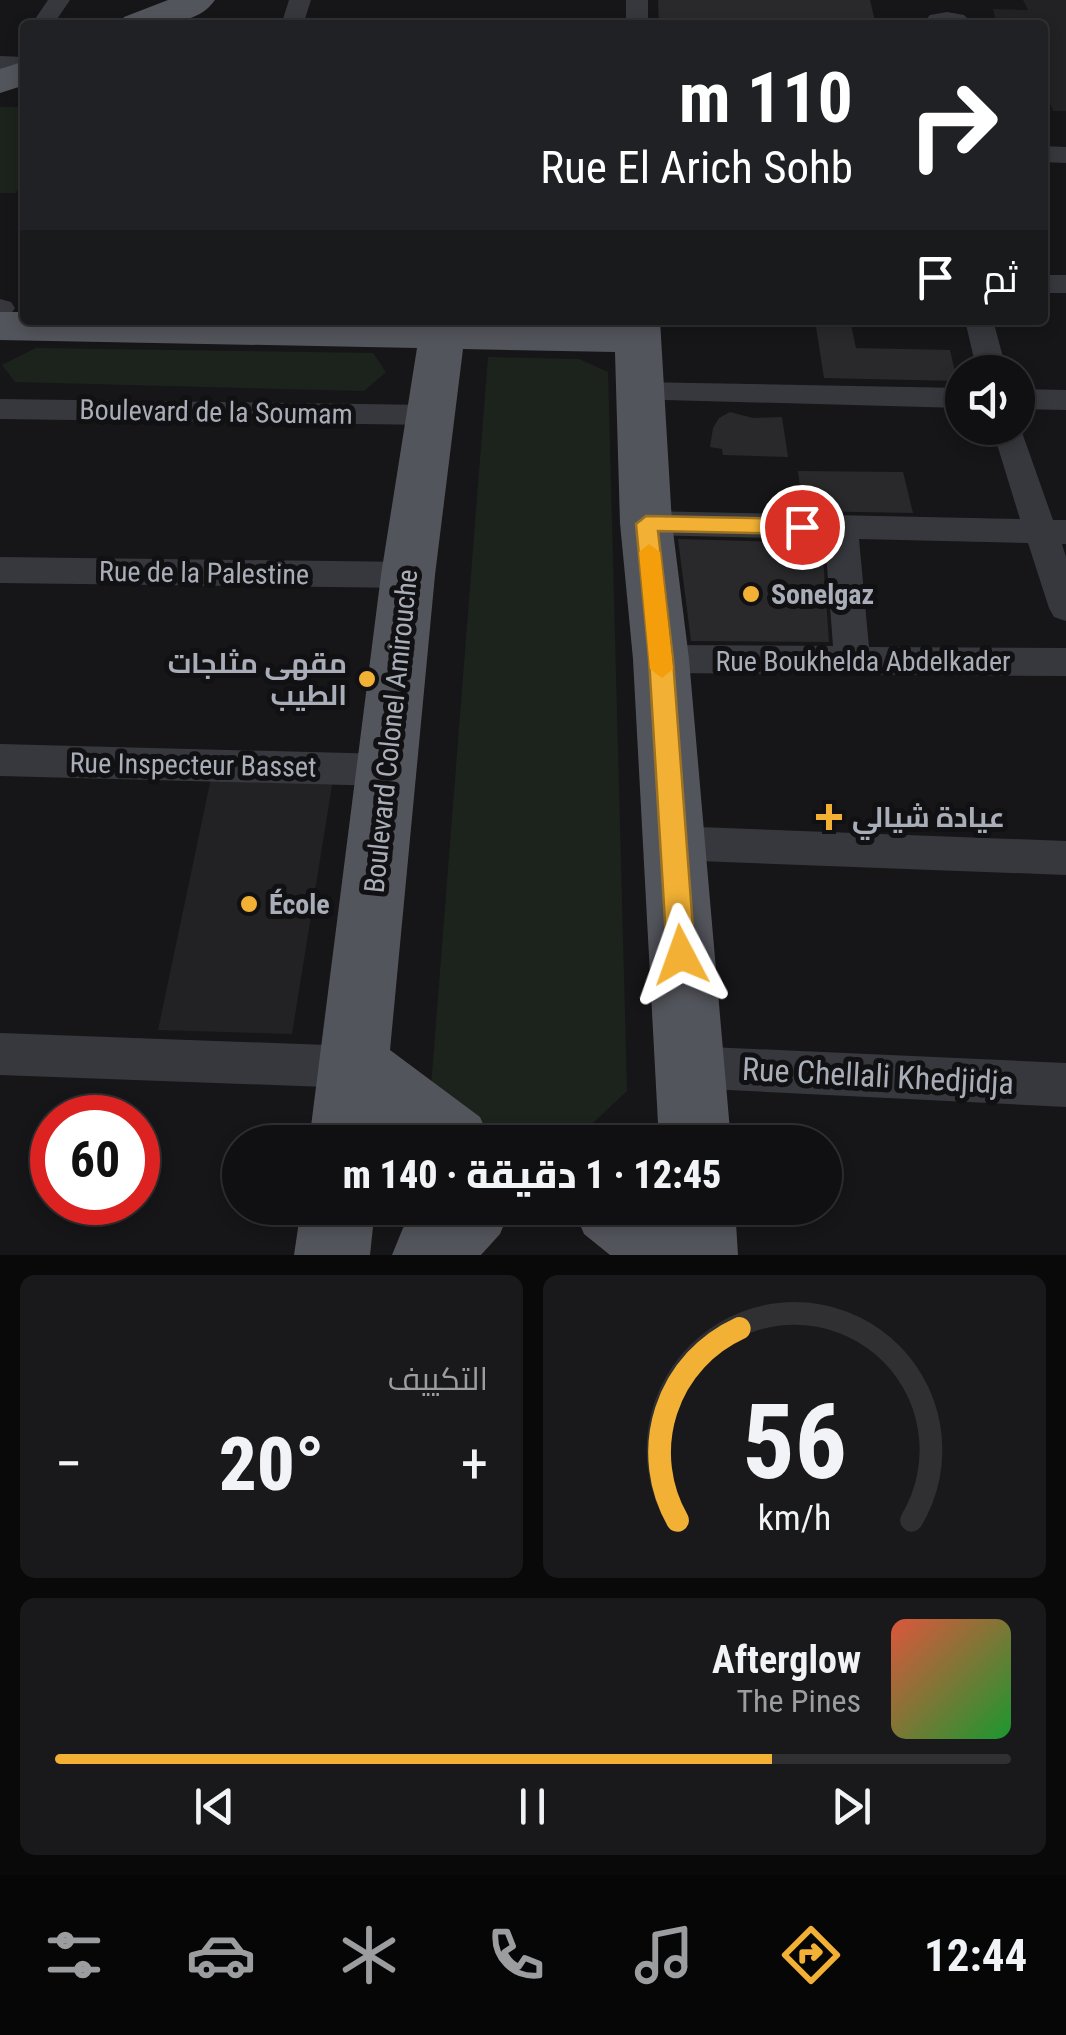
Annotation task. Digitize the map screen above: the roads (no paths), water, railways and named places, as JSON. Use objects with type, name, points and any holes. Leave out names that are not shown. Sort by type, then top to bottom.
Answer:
[{"type":"main road","points":[[145,15],[198,0]]},
{"type":"main road","points":[[0,326],[443,327],[638,350],[646,524],[661,659],[691,1125]]},
{"type":"main road","name":"Boulevard Colonel Amirouche","points":[[348,1125],[408,575],[443,327]]},
{"type":"main road","points":[[354,1067],[433,1125]]},
{"type":"main road","points":[[332,1255],[336,1225]]},
{"type":"main road","points":[[430,1255],[458,1225]]},
{"type":"main road","points":[[632,1225],[671,1255]]},
{"type":"main road","points":[[699,1225],[700,1255]]},
{"type":"street","points":[[980,325],[988,355]]},
{"type":"street","points":[[638,350],[945,395]]},
{"type":"street","points":[[1035,399],[1066,400]]},
{"type":"street","name":"Boulevard de la Soumam","points":[[0,409],[432,414]]},
{"type":"street","points":[[1015,445],[1053,532],[1066,608]]},
{"type":"street","points":[[646,524],[1053,532]]},
{"type":"street","points":[[841,528],[852,660]]},
{"type":"street","name":"Rue de la Palestine","points":[[0,570],[408,575]]},
{"type":"street","name":"Rue Boukhelda Abdelkader","points":[[661,659],[1066,662]]},
{"type":"street","name":"Rue Inspecteur Basset","points":[[0,760],[386,770]]},
{"type":"street","points":[[673,843],[1066,858]]},
{"type":"street","points":[[0,1054],[354,1067]]},
{"type":"street","name":"Rue Chellali Khedjidja","points":[[689,1068],[1066,1085]]},
{"type":"place","name":"Sonelgaz","points":[[751,594]]},
{"type":"place","name":"مقهى مثلجات الطيب","points":[[367,679]]},
{"type":"place","name":"عيادة شيالي","points":[[829,817]]},
{"type":"place","name":"École","points":[[249,904]]}]
